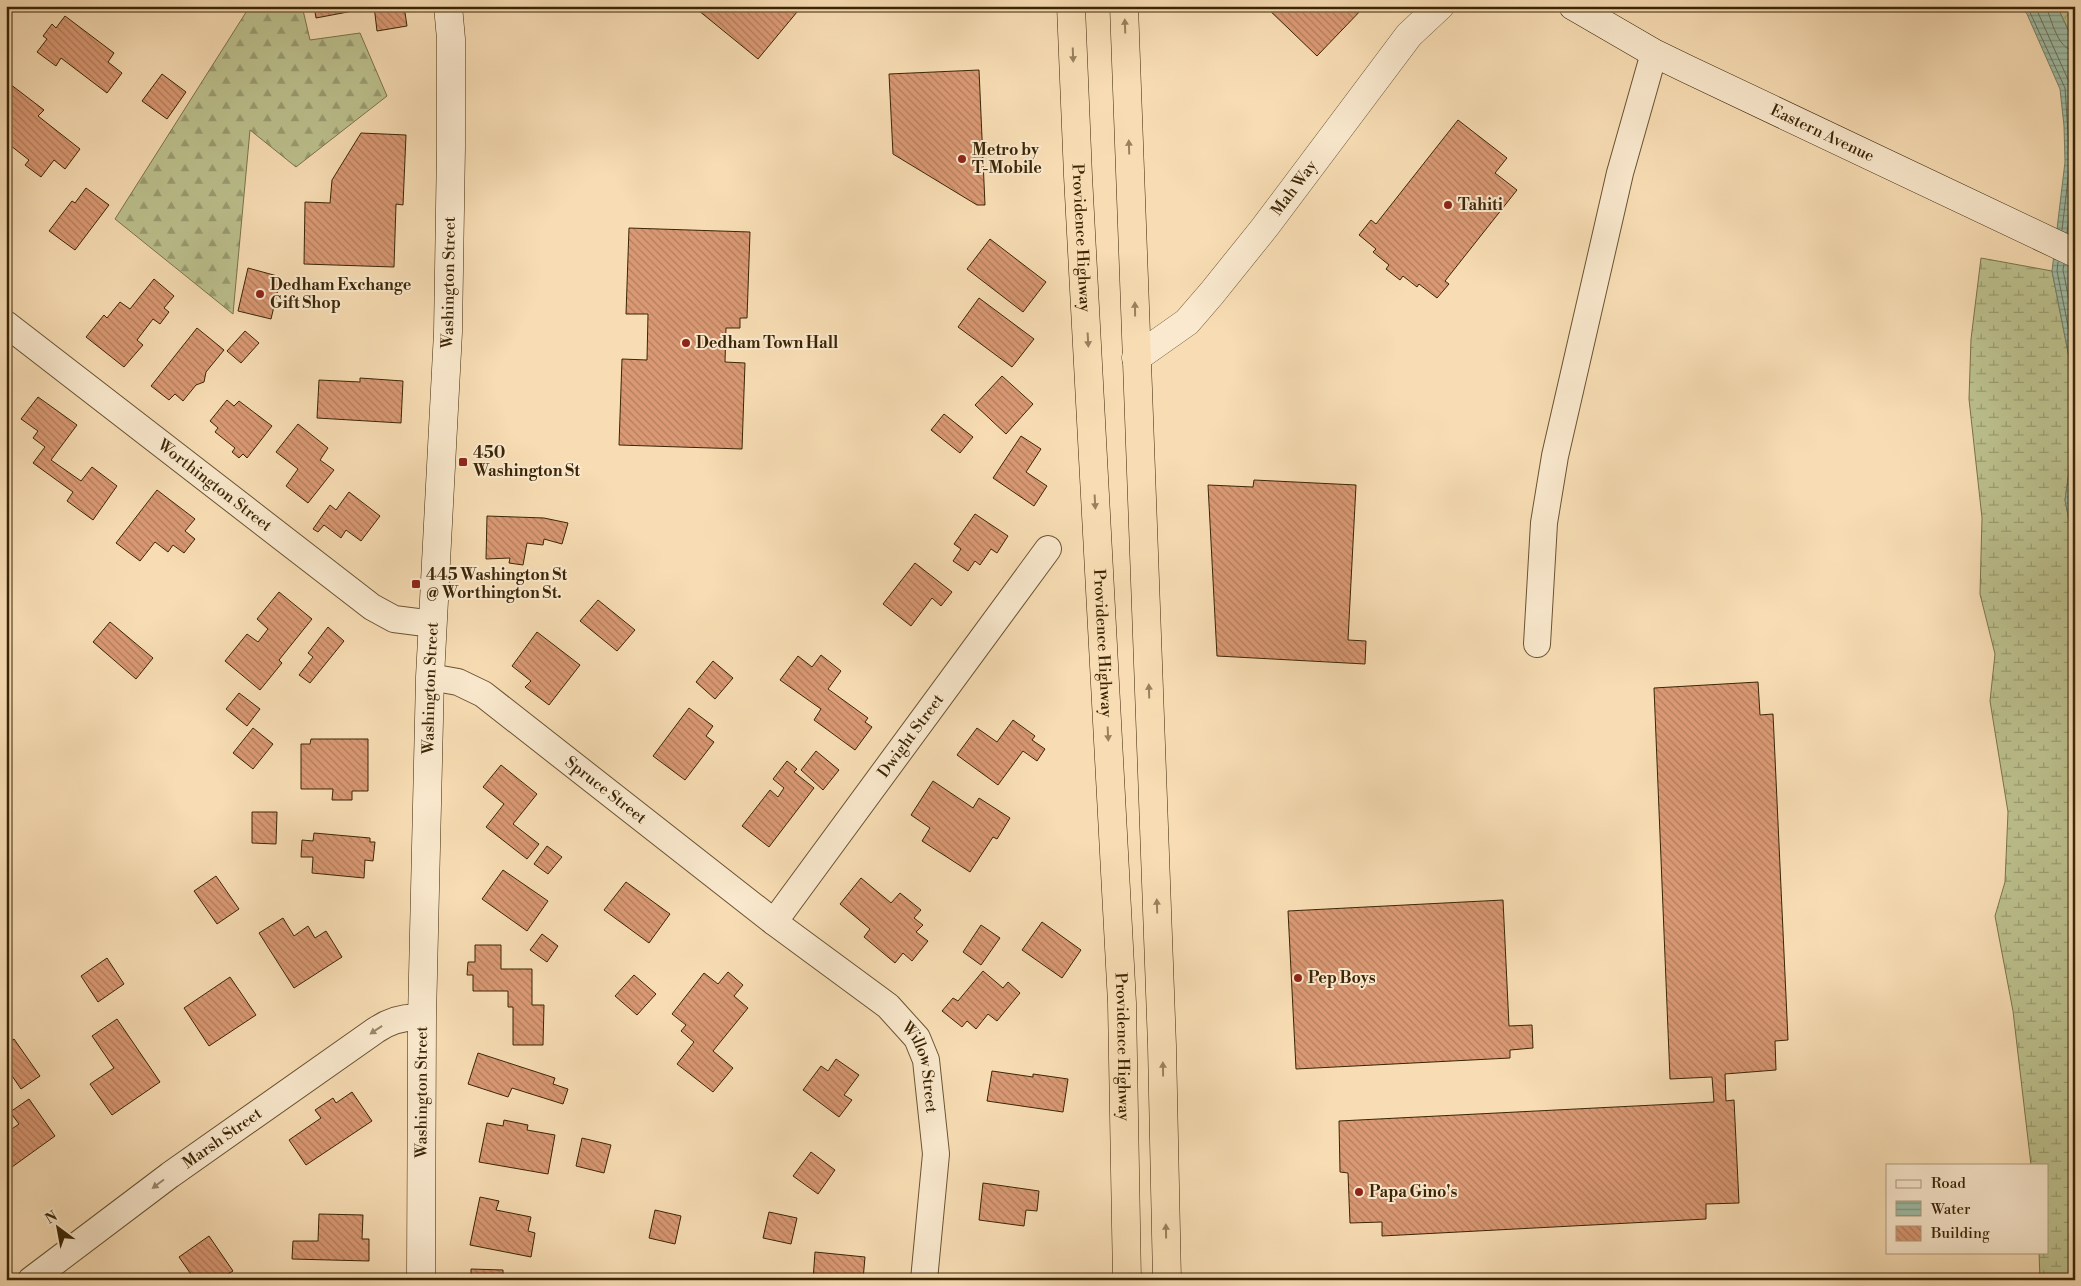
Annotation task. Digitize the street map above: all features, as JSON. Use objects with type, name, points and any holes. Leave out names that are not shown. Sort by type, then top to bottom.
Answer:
[{"type":"highway","name":"Providence Highway","points":[[1071,6],[1122,993],[1127,1280]]},
{"type":"highway","points":[[1124,6],[1162,1046],[1167,1280]]},
{"type":"main road","name":"Mah Way","points":[[1136,358],[1176,332],[1200,307],[1265,227],[1409,36],[1440,6]]},
{"type":"main road","name":"Eastern Avenue","points":[[1573,6],[1654,53],[2022,230],[2075,253]]},
{"type":"main road","name":"Washington Street","points":[[421,1280],[422,1018],[430,677],[448,332],[453,11]]},
{"type":"street","points":[[1537,644],[1544,522],[1555,456],[1620,173],[1654,53]]},
{"type":"street","name":"Worthington Street","points":[[6,324],[372,607],[394,619],[433,624]]},
{"type":"street","name":"Dwight Street","points":[[774,922],[1048,549]]},
{"type":"street","name":"Spruce Street","points":[[430,677],[458,682],[483,694],[774,922]]},
{"type":"street","name":"Willow Street","points":[[774,922],[888,1006],[917,1038],[926,1060],[936,1154],[924,1280]]},
{"type":"street","name":"Marsh Street","points":[[31,1280],[170,1175],[376,1030],[397,1020],[410,1017],[422,1018]]},
{"type":"green space","points":[[250,6],[302,6],[310,40],[360,33],[387,96],[296,167],[250,130],[233,314],[115,219]]},
{"type":"green space","points":[[2057,6],[2075,6],[2075,45],[2074,42]]},
{"type":"green space","points":[[1981,258],[2052,271],[2069,357],[2071,458],[2065,500],[2075,550],[2075,1280],[2040,1280],[2039,1254],[2048,1254],[2048,1164],[2031,1164],[2013,1011],[1995,916],[2005,882],[2008,812],[1990,701],[1995,654],[1980,594],[1982,518],[1969,399],[1971,339]]},
{"type":"water","points":[[2021,6],[2057,6],[2075,45],[2075,550],[2065,500],[2071,458],[2069,357],[2052,271],[2065,162],[2064,126],[2060,89],[2027,14]]},
{"type":"building","points":[[314,6],[352,6],[353,11],[316,18]]},
{"type":"building","points":[[374,6],[404,6],[407,26],[377,31]]},
{"type":"building","points":[[693,6],[802,6],[758,59]]},
{"type":"building","points":[[1265,6],[1365,6],[1317,56]]},
{"type":"building","points":[[65,16],[114,53],[108,62],[122,73],[107,93],[61,58],[56,66],[37,52],[47,39],[43,36],[52,24],[56,28]]},
{"type":"building","points":[[979,70],[985,205],[977,205],[893,154],[889,74]]},
{"type":"building","points":[[162,74],[186,92],[167,119],[142,101]]},
{"type":"building","points":[[10,84],[44,110],[38,116],[80,149],[65,169],[54,160],[41,177],[25,165],[29,160],[6,142],[6,89]]},
{"type":"building","name":"Tahiti","points":[[1458,120],[1507,158],[1495,173],[1517,190],[1445,281],[1449,284],[1437,298],[1419,284],[1417,287],[1403,276],[1400,280],[1386,269],[1389,265],[1373,252],[1376,249],[1359,235],[1371,220],[1376,224]]},
{"type":"building","points":[[361,133],[406,135],[403,205],[396,204],[394,267],[304,264],[305,202],[330,203],[332,180]]},
{"type":"building","points":[[86,188],[109,205],[75,250],[49,231],[72,201],[75,203]]},
{"type":"building","name":"Dedham Town Hall","points":[[629,228],[750,232],[747,318],[740,318],[740,328],[726,328],[725,362],[745,363],[742,449],[619,445],[622,359],[647,360],[648,314],[626,314]]},
{"type":"building","points":[[990,239],[1046,282],[1023,312],[967,269]]},
{"type":"building","name":"Dedham Exchange Gift Shop","points":[[248,268],[281,277],[271,319],[238,311]]},
{"type":"building","points":[[154,279],[174,296],[164,308],[169,312],[160,324],[153,319],[137,340],[143,345],[124,367],[86,337],[104,315],[107,318],[120,302],[130,309]]},
{"type":"building","points":[[979,298],[1034,339],[1012,367],[958,327]]},
{"type":"building","points":[[197,328],[224,350],[206,372],[204,382],[196,385],[183,401],[175,394],[169,400],[151,386]]},
{"type":"building","points":[[245,331],[259,343],[241,363],[227,351]]},
{"type":"building","points":[[1002,376],[1033,404],[1006,434],[975,405]]},
{"type":"building","points":[[360,378],[403,381],[401,423],[317,418],[319,380],[360,382]]},
{"type":"building","points":[[38,397],[77,425],[51,460],[81,481],[92,467],[117,486],[93,520],[67,501],[73,492],[33,463],[45,447],[33,438],[38,431],[21,419]]},
{"type":"building","points":[[227,400],[234,406],[239,401],[272,426],[247,458],[243,454],[239,458],[232,452],[235,448],[215,432],[218,428],[210,421]]},
{"type":"building","points":[[944,414],[973,437],[960,453],[931,430]]},
{"type":"building","points":[[298,424],[328,448],[320,460],[334,470],[308,503],[286,486],[298,469],[276,452]]},
{"type":"building","points":[[1021,436],[1041,449],[1026,472],[1047,486],[1034,506],[993,478]]},
{"type":"building","points":[[1254,480],[1356,485],[1348,640],[1366,641],[1365,664],[1217,656],[1208,485],[1253,487]]},
{"type":"building","points":[[157,490],[195,519],[185,531],[195,539],[184,553],[173,545],[168,552],[155,542],[140,561],[116,543]]},
{"type":"building","points":[[349,492],[380,516],[361,541],[346,530],[341,538],[324,525],[318,532],[313,529],[330,505],[336,510]]},
{"type":"building","points":[[975,514],[1008,536],[997,553],[991,549],[980,565],[975,561],[968,571],[953,561],[961,549],[954,544]]},
{"type":"building","points":[[487,516],[544,518],[568,523],[562,544],[544,539],[543,545],[527,543],[523,565],[509,563],[510,558],[486,559]]},
{"type":"building","points":[[915,563],[952,592],[941,606],[932,598],[911,626],[883,604]]},
{"type":"building","points":[[279,592],[312,619],[279,660],[282,663],[260,690],[225,661],[247,634],[258,642],[268,629],[257,619]]},
{"type":"building","points":[[598,600],[635,630],[617,651],[580,621]]},
{"type":"building","points":[[110,622],[153,658],[136,679],[93,642]]},
{"type":"building","points":[[328,627],[344,641],[310,683],[299,675],[313,657],[308,653]]},
{"type":"building","points":[[537,632],[580,665],[549,705],[525,687],[531,681],[512,666]]},
{"type":"building","points":[[821,655],[841,671],[828,689],[868,718],[865,722],[872,727],[855,750],[814,720],[821,709],[780,680],[798,656],[812,667]]},
{"type":"building","points":[[713,661],[733,678],[715,699],[696,682]]},
{"type":"building","points":[[1758,682],[1760,715],[1773,714],[1788,1040],[1775,1041],[1776,1070],[1725,1074],[1726,1101],[1734,1100],[1739,1203],[1706,1204],[1706,1219],[1382,1236],[1382,1222],[1350,1223],[1348,1173],[1340,1172],[1339,1121],[1714,1102],[1712,1077],[1670,1079],[1654,688]]},
{"type":"building","points":[[239,693],[260,709],[247,726],[226,709]]},
{"type":"building","points":[[689,708],[713,726],[706,736],[714,742],[685,780],[653,756]]},
{"type":"building","points":[[1013,720],[1035,736],[1032,740],[1045,749],[1037,761],[1023,751],[998,785],[957,755],[977,728],[997,742]]},
{"type":"building","points":[[253,728],[273,744],[253,769],[233,753]]},
{"type":"building","points":[[311,739],[368,739],[368,791],[352,791],[352,800],[332,800],[333,789],[301,789],[301,744],[310,744]]},
{"type":"building","points":[[816,751],[839,770],[823,790],[801,770]]},
{"type":"building","points":[[787,761],[797,769],[794,772],[814,788],[769,847],[742,826],[770,790],[778,797],[784,788],[773,779]]},
{"type":"building","points":[[501,765],[537,794],[513,824],[539,844],[527,859],[486,827],[504,804],[483,787]]},
{"type":"building","points":[[933,781],[973,808],[979,798],[1010,818],[997,839],[993,837],[970,872],[922,841],[930,828],[911,815]]},
{"type":"building","points":[[252,812],[277,812],[276,844],[252,843]]},
{"type":"building","points":[[314,833],[370,838],[370,842],[375,842],[373,861],[365,860],[364,878],[312,873],[313,857],[301,857],[302,840],[313,841]]},
{"type":"building","points":[[547,846],[562,857],[548,874],[534,864]]},
{"type":"building","points":[[503,870],[548,901],[527,931],[482,899]]},
{"type":"building","points":[[216,876],[239,909],[217,924],[194,891]]},
{"type":"building","points":[[861,878],[891,903],[900,893],[921,910],[914,918],[923,925],[916,932],[928,941],[912,961],[903,953],[895,963],[864,937],[870,929],[840,904]]},
{"type":"building","points":[[626,882],[670,914],[649,943],[604,910]]},
{"type":"building","points":[[1503,900],[1509,1026],[1532,1025],[1533,1048],[1510,1050],[1510,1058],[1296,1069],[1288,911]]},
{"type":"building","points":[[283,918],[294,936],[308,926],[315,938],[326,931],[342,957],[294,988],[259,933]]},
{"type":"building","points":[[1042,922],[1081,950],[1062,978],[1022,950]]},
{"type":"building","points":[[981,925],[1000,938],[981,965],[963,952]]},
{"type":"building","points":[[542,934],[558,946],[547,962],[530,950]]},
{"type":"building","points":[[475,945],[501,945],[501,969],[532,969],[532,1005],[544,1005],[543,1045],[513,1045],[513,1007],[508,1007],[508,991],[473,991],[473,975],[467,975],[468,962],[475,962]]},
{"type":"building","points":[[107,958],[124,984],[98,1002],[81,976]]},
{"type":"building","points":[[983,971],[1003,988],[1008,982],[1020,993],[997,1021],[988,1014],[976,1029],[967,1021],[962,1027],[942,1011],[953,998],[958,1001]]},
{"type":"building","points":[[728,972],[743,985],[734,996],[748,1008],[713,1051],[733,1068],[713,1092],[677,1064],[694,1042],[681,1031],[686,1025],[672,1014],[704,973],[718,984]]},
{"type":"building","points":[[634,975],[656,994],[637,1015],[615,996]]},
{"type":"building","points":[[230,977],[256,1015],[209,1046],[184,1008]]},
{"type":"building","points":[[117,1019],[160,1082],[112,1115],[90,1084],[114,1068],[92,1036]]},
{"type":"building","points":[[14,1039],[40,1076],[21,1089],[10,1073],[6,1075],[6,1044]]},
{"type":"building","points":[[478,1053],[555,1078],[553,1084],[568,1089],[563,1104],[512,1088],[508,1097],[468,1084]]},
{"type":"building","points":[[836,1059],[859,1075],[844,1095],[852,1100],[839,1117],[803,1090],[821,1066],[828,1071]]},
{"type":"building","points":[[992,1071],[1033,1077],[1033,1074],[1068,1079],[1063,1112],[987,1101]]},
{"type":"building","points":[[352,1092],[372,1121],[306,1165],[289,1140],[321,1118],[315,1110],[333,1098],[336,1103]]},
{"type":"building","points":[[29,1099],[55,1136],[12,1167],[6,1158],[6,1133],[19,1124],[10,1112]]},
{"type":"building","points":[[504,1120],[528,1125],[527,1130],[555,1135],[548,1174],[479,1162],[487,1123],[503,1126]]},
{"type":"building","points":[[582,1138],[611,1145],[604,1173],[576,1166]]},
{"type":"building","points":[[811,1152],[835,1170],[818,1194],[793,1176]]},
{"type":"building","points":[[983,1183],[1039,1191],[1037,1211],[1026,1210],[1024,1226],[979,1220]]},
{"type":"building","points":[[480,1197],[499,1201],[496,1210],[531,1217],[528,1231],[535,1233],[531,1257],[470,1245]]},
{"type":"building","points":[[655,1210],[681,1216],[675,1244],[649,1238]]},
{"type":"building","points":[[769,1212],[797,1218],[791,1244],[763,1238]]},
{"type":"building","points":[[319,1214],[363,1215],[362,1239],[369,1239],[369,1261],[292,1259],[293,1241],[318,1241]]},
{"type":"building","points":[[209,1236],[233,1271],[228,1274],[232,1280],[195,1280],[179,1257]]},
{"type":"building","points":[[815,1252],[865,1257],[863,1280],[813,1280]]},
{"type":"building","points":[[471,1269],[503,1270],[503,1280],[471,1280]]},
{"type":"building","points":[[1015,1276],[1038,1278],[1038,1280],[1015,1280]]},
{"type":"place","name":"Metro by T-Mobile","points":[[962,159]]},
{"type":"place","name":"Tahiti","points":[[1448,205]]},
{"type":"place","name":"Dedham Exchange Gift Shop","points":[[260,294]]},
{"type":"place","name":"Dedham Town Hall","points":[[686,343]]},
{"type":"place","name":"450 Washington St","points":[[463,462]]},
{"type":"place","name":"445 Washington St @ Worthington St.","points":[[416,584]]},
{"type":"place","name":"Pep Boys","points":[[1298,978]]},
{"type":"place","name":"Papa Gino's","points":[[1359,1192]]}]
